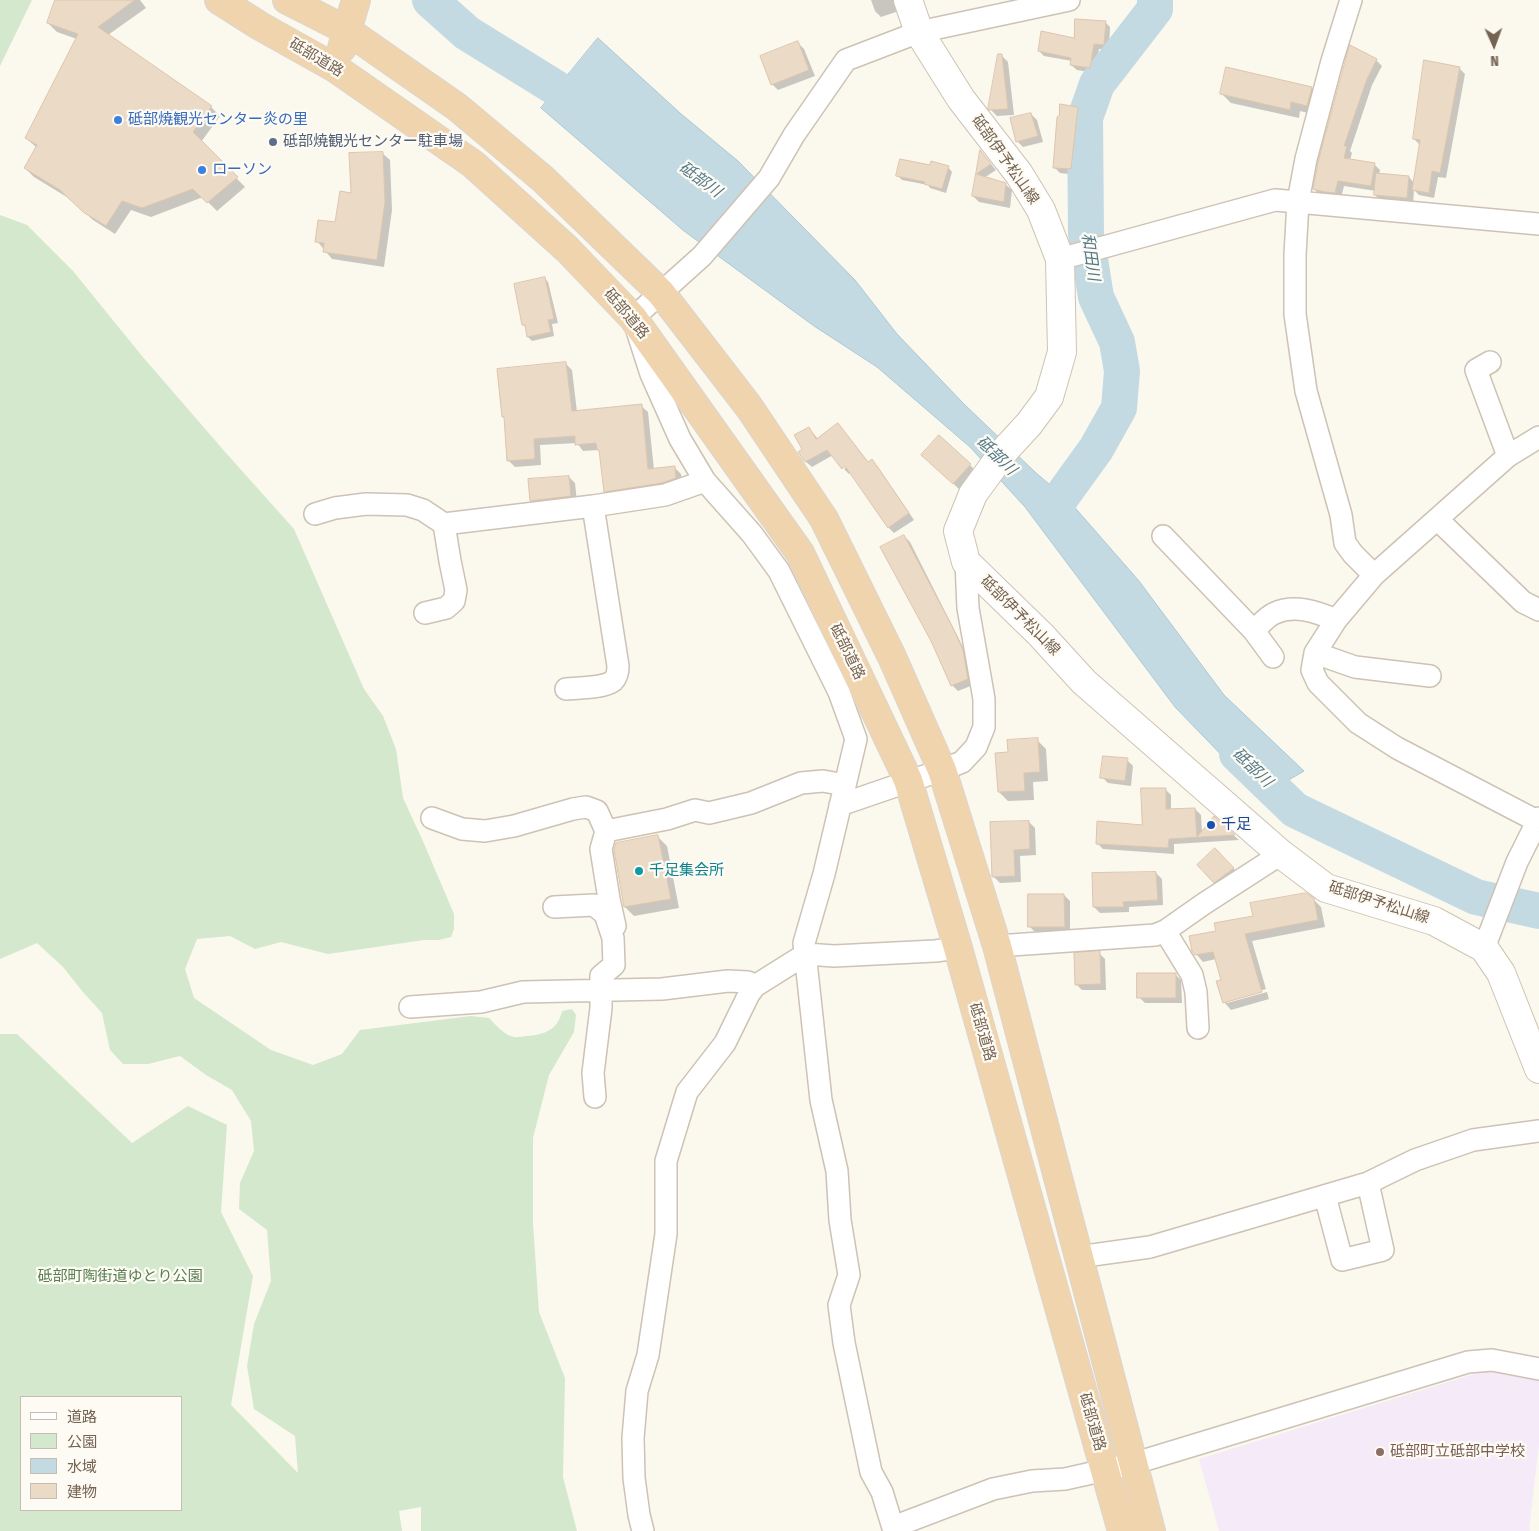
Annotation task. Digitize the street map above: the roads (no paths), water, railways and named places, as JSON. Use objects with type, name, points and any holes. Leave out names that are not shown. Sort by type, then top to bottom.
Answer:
[{"type":"highway","name":"砥部道路","points":[[219,0],[260,26],[335,68],[473,164],[567,249],[633,318],[800,553],[908,780],[958,948],[1122,1531]]},
{"type":"highway","name":"砥部道路","points":[[287,0],[348,32],[457,107],[543,179],[661,293],[749,407],[824,519],[892,658],[942,770],[997,946],[1151,1531]]},
{"type":"highway","points":[[335,68],[348,32],[356,0]]},
{"type":"main road","name":"砥部伊予松山線","points":[[908,0],[919,32],[961,99],[1019,174],[1041,210],[1066,258],[1062,352],[1048,397],[973,494],[958,531],[966,562],[1041,635],[1084,682],[1281,854],[1326,888],[1434,921],[1484,948],[1500,973],[1539,1069]]},
{"type":"street","points":[[894,1531],[882,1492],[871,1472],[843,1334],[839,1305],[849,1275],[840,1220],[837,1171],[820,1100],[804,943],[824,874],[856,739],[839,692],[779,571],[752,534],[705,481],[680,439],[654,382],[633,318],[702,256],[769,178],[794,135],[846,60],[919,32],[1069,0]]},
{"type":"street","points":[[1351,0],[1306,160],[1298,202],[1295,255],[1295,314],[1306,391],[1341,516],[1346,543],[1353,554],[1374,575]]},
{"type":"street","points":[[1066,258],[1275,200],[1539,224]]},
{"type":"street","points":[[1490,362],[1476,370],[1508,456]]},
{"type":"street","points":[[1484,948],[1517,862],[1538,819],[1397,748],[1358,723],[1318,683],[1312,670],[1315,653],[1336,620],[1374,575],[1508,456],[1539,437]]},
{"type":"street","points":[[314,514],[334,508],[366,504],[406,505],[423,510],[444,524],[593,506],[665,495],[705,481]]},
{"type":"street","points":[[566,689],[598,686],[613,681],[617,675],[618,666],[593,506]]},
{"type":"street","points":[[1437,519],[1523,602],[1539,610]]},
{"type":"street","points":[[425,613],[446,608],[454,601],[456,590],[444,524]]},
{"type":"street","points":[[1162,536],[1254,631],[1274,657]]},
{"type":"street","points":[[606,831],[667,819],[695,810],[709,813],[743,805],[801,783],[823,781],[842,795],[908,780],[962,762],[976,747],[984,727],[984,699],[968,608],[966,562]]},
{"type":"street","points":[[1254,631],[1274,613],[1289,609],[1308,610],[1336,620]]},
{"type":"street","points":[[1315,653],[1355,667],[1430,676]]},
{"type":"street","points":[[432,818],[462,829],[485,831],[514,826],[573,809],[586,807],[597,811],[606,831],[601,849],[609,899],[630,990]]},
{"type":"street","points":[[997,946],[1155,935],[1165,931],[1281,854]]},
{"type":"street","points":[[554,907],[594,905],[605,914],[613,938],[614,965],[601,976],[601,1008],[593,1073],[596,1097]]},
{"type":"street","points":[[1165,931],[1192,975],[1196,992],[1198,1028]]},
{"type":"street","points":[[644,1531],[639,1515],[634,1478],[633,1438],[637,1391],[648,1355],[666,1234],[666,1161],[686,1092],[725,1043],[749,994],[755,986],[806,954],[834,956],[935,951],[958,948]]},
{"type":"street","points":[[410,1007],[481,1002],[523,992],[662,989],[728,981],[748,982],[755,986]]},
{"type":"street","points":[[1078,1257],[1150,1247],[1368,1183],[1414,1160],[1474,1140],[1539,1131]]},
{"type":"street","points":[[1325,1196],[1342,1260],[1383,1250],[1368,1183]]},
{"type":"street","points":[[894,1531],[900,1524],[993,1490],[1032,1481],[1065,1479],[1132,1464],[1468,1362],[1492,1360],[1539,1370]]},
{"type":"water","points":[[598,38],[680,113],[738,161],[855,280],[897,334],[964,404],[1035,472],[1070,502],[1139,581],[1224,695],[1304,771],[1261,796],[1175,707],[1025,507],[970,447],[877,367],[814,326],[684,231],[541,108]]},
{"type":"waterway","name":"砥部川","points":[[430,0],[467,33],[598,114]]},
{"type":"waterway","name":"和田川","points":[[1052,510],[1096,449],[1119,408],[1122,371],[1117,342],[1096,297],[1086,234],[1085,118],[1097,84],[1155,9],[1155,0]]},
{"type":"waterway","name":"砥部川","points":[[1237,754],[1295,810],[1476,897],[1539,911]]},
{"type":"place","name":"砥部焼観光センター炎の里","points":[[118,120]]},
{"type":"place","name":"砥部焼観光センター駐車場","points":[[273,142]]},
{"type":"place","name":"ローソン","points":[[202,170]]},
{"type":"place","name":"千足","points":[[1211,825]]},
{"type":"place","name":"千足集会所","points":[[639,871]]},
{"type":"place","name":"砥部町立砥部中学校","points":[[1380,1452]]},
{"type":"park label","name":"砥部町陶街道ゆとり公園","points":[[120,1277]]}]
